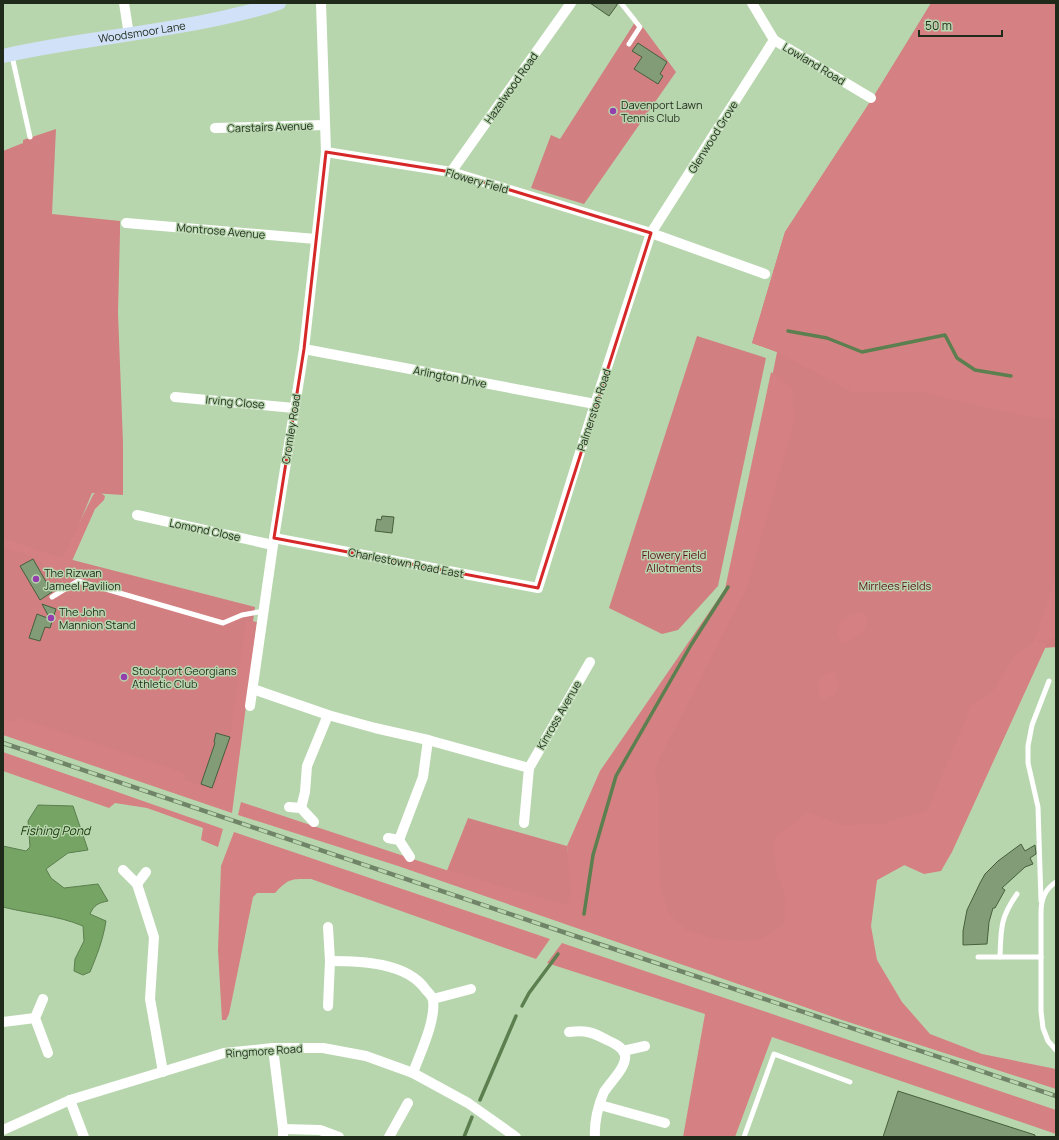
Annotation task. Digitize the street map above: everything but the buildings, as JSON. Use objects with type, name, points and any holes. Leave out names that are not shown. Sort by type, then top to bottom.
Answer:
[{"type":"street","points":[[124,3],[129,35]]},
{"type":"street","points":[[321,3],[326,152]]},
{"type":"street","name":"Hazelwood Road","points":[[451,172],[571,3]]},
{"type":"street","name":"Lowland Road","points":[[752,3],[774,40],[871,98]]},
{"type":"street","name":"Woodsmoor Lane","points":[[7,55],[200,23],[271,4]]},
{"type":"street","name":"Glenwood Grove","points":[[652,233],[774,40]]},
{"type":"street","name":"Carstairs Avenue","points":[[215,128],[325,125]]},
{"type":"street","name":"Flowery Field","points":[[326,152],[451,172],[652,233],[765,274]]},
{"type":"street","name":"Cromley Road","points":[[250,706],[304,349],[326,152]]},
{"type":"street","name":"Montrose Avenue","points":[[126,223],[316,240]]},
{"type":"street","name":"Palmerston Road","points":[[538,588],[595,404],[652,233]]},
{"type":"street","name":"Arlington Drive","points":[[304,349],[595,404]]},
{"type":"street","name":"Irving Close","points":[[175,397],[294,408]]},
{"type":"street","name":"Lomond Close","points":[[137,515],[274,542]]},
{"type":"street","name":"Charlestown Road East","points":[[274,542],[538,588]]},
{"type":"street","name":"Kinross Avenue","points":[[524,823],[529,768],[590,662]]},
{"type":"street","points":[[253,689],[328,715],[375,728],[428,740],[529,768]]},
{"type":"street","points":[[301,808],[306,792],[307,766],[328,715]]},
{"type":"street","points":[[399,840],[422,777],[428,740]]},
{"type":"street","points":[[289,807],[301,808],[314,822]]},
{"type":"street","points":[[388,838],[399,840],[410,857]]},
{"type":"street","points":[[123,870],[137,884],[154,937],[150,999],[163,1072]]},
{"type":"street","points":[[137,884],[146,872]]},
{"type":"street","points":[[328,927],[330,961],[328,1006]]},
{"type":"street","points":[[330,961],[356,961],[384,965],[421,982],[433,999],[431,1024],[413,1073]]},
{"type":"street","points":[[433,999],[471,989]]},
{"type":"street","points":[[43,999],[35,1018],[48,1053]]},
{"type":"street","points":[[3,1022],[35,1018]]},
{"type":"street","points":[[569,1032],[593,1032],[618,1045],[625,1056],[624,1063],[604,1092],[597,1114],[595,1137]]},
{"type":"street","points":[[623,1051],[645,1046]]},
{"type":"street","points":[[273,1048],[283,1133],[320,1130],[339,1137]]},
{"type":"street","name":"Ringmore Road","points":[[3,1130],[70,1100],[224,1053],[273,1048],[323,1048],[366,1056],[413,1073],[468,1103],[516,1137]]},
{"type":"street","points":[[70,1100],[84,1137]]},
{"type":"street","points":[[389,1137],[408,1103]]},
{"type":"street","points":[[600,1105],[665,1122]]},
{"type":"lane","points":[[621,3],[640,27],[629,44]]},
{"type":"lane","points":[[7,55],[30,137]]},
{"type":"lane","points":[[52,597],[78,581],[223,623],[242,615],[264,611]]},
{"type":"lane","points":[[1049,681],[1032,725],[1028,746],[1028,763],[1038,807],[1041,901],[1041,1011],[1043,1028],[1048,1041],[1056,1050]]},
{"type":"lane","points":[[1041,901],[1046,891],[1056,882]]},
{"type":"lane","points":[[1000,957],[1003,918],[1016,894]]},
{"type":"lane","points":[[978,957],[1041,956]]},
{"type":"lane","points":[[744,1137],[774,1054],[850,1082]]},
{"type":"highlighted area","points":[[326,152],[451,172],[651,233],[538,588],[274,538],[304,349]]},
{"type":"green space","name":"Mirrlees Fields","points":[[931,3],[1056,3],[1056,647],[1044,648],[959,835],[877,880],[838,1013],[446,873],[468,818],[567,846],[570,870],[730,588],[777,352],[752,343],[785,232],[872,99]]},
{"type":"green space","name":"Davenport Lawn Tennis Club","points":[[637,19],[676,72],[584,204],[531,188],[551,135],[560,139]]},
{"type":"green space","points":[[56,129],[52,214],[120,221],[118,313],[123,443],[123,495],[92,493],[65,558],[255,607],[228,801],[3,722],[3,151],[23,143],[23,140]]},
{"type":"green space","name":"Flowery Field Allotments","points":[[697,336],[766,358],[718,586],[678,630],[662,634],[609,608]]},
{"type":"shaded area","points":[[933,3],[1056,3],[1056,419],[1030,417],[920,392],[852,392],[777,352],[752,343],[785,232]]},
{"type":"shaded area","points":[[771,372],[792,388],[795,419],[747,587],[655,768],[659,795],[660,887],[670,915],[687,930],[711,938],[742,941],[764,938],[784,924],[786,899],[776,871],[773,847],[776,836],[808,812],[841,825],[881,824],[928,810],[971,705],[992,692],[1015,656],[1034,641],[1054,583],[1056,568],[1056,639],[1036,641],[1047,644],[952,852],[941,871],[924,874],[904,865],[877,880],[871,926],[877,960],[902,1002],[930,1034],[982,1054],[1056,1069],[1056,1089],[839,1019],[398,866],[238,815],[241,802],[446,870],[566,905],[571,893],[567,846],[600,771],[725,589]]},
{"type":"shaded area","points":[[95,493],[101,493],[105,496],[104,500],[95,509],[72,561],[70,571],[66,575],[49,569],[35,558],[3,547],[3,538],[62,558]]},
{"type":"shaded area","points":[[862,612],[868,618],[866,628],[857,637],[842,643],[837,635],[839,623],[847,616]]},
{"type":"shaded area","points":[[246,620],[257,622],[232,813],[3,735],[3,719],[13,723],[20,718],[185,773],[183,779],[214,790],[230,738]]},
{"type":"shaded area","points":[[835,672],[838,683],[837,690],[832,695],[821,700],[818,689],[819,681],[824,675]]},
{"type":"shaded area","points":[[3,752],[223,829],[218,847],[201,840],[203,828],[147,808],[115,803],[109,808],[3,771]]},
{"type":"shaded area","points":[[234,832],[550,939],[536,959],[311,879],[291,880],[284,884],[275,893],[257,893],[253,897],[229,1014],[226,1020],[222,1020],[218,950],[221,866]]},
{"type":"shaded area","points":[[562,943],[1056,1110],[1056,1134],[772,1037],[735,1137],[683,1137],[705,1014],[547,963]]},
{"type":"water","name":"Fishing Pond","points":[[38,805],[73,806],[88,850],[68,853],[46,869],[51,878],[64,888],[98,884],[108,901],[97,905],[93,908],[90,914],[106,921],[101,941],[90,972],[83,975],[74,971],[75,959],[84,941],[83,926],[53,917],[3,907],[3,846],[26,851],[30,847],[28,821]]},
{"type":"waterway","points":[[788,331],[827,338],[862,352],[945,335],[957,358],[975,370],[1011,376]]},
{"type":"waterway","points":[[584,914],[593,855],[616,776],[691,645],[728,587]]},
{"type":"waterway","points":[[522,1006],[529,993],[558,954]]},
{"type":"waterway","points":[[480,1100],[516,1016]]},
{"type":"waterway","points":[[464,1137],[472,1117]]},
{"type":"railway","points":[[3,743],[1056,1096]]},
{"type":"place","name":"Davenport Lawn Tennis Club","points":[[613,111]]},
{"type":"place","name":"The Rizwan Jameel Pavilion","points":[[36,579]]},
{"type":"place","name":"The John Mannion Stand","points":[[51,618]]},
{"type":"place","name":"Stockport Georgians Athletic Club","points":[[124,677]]}]
